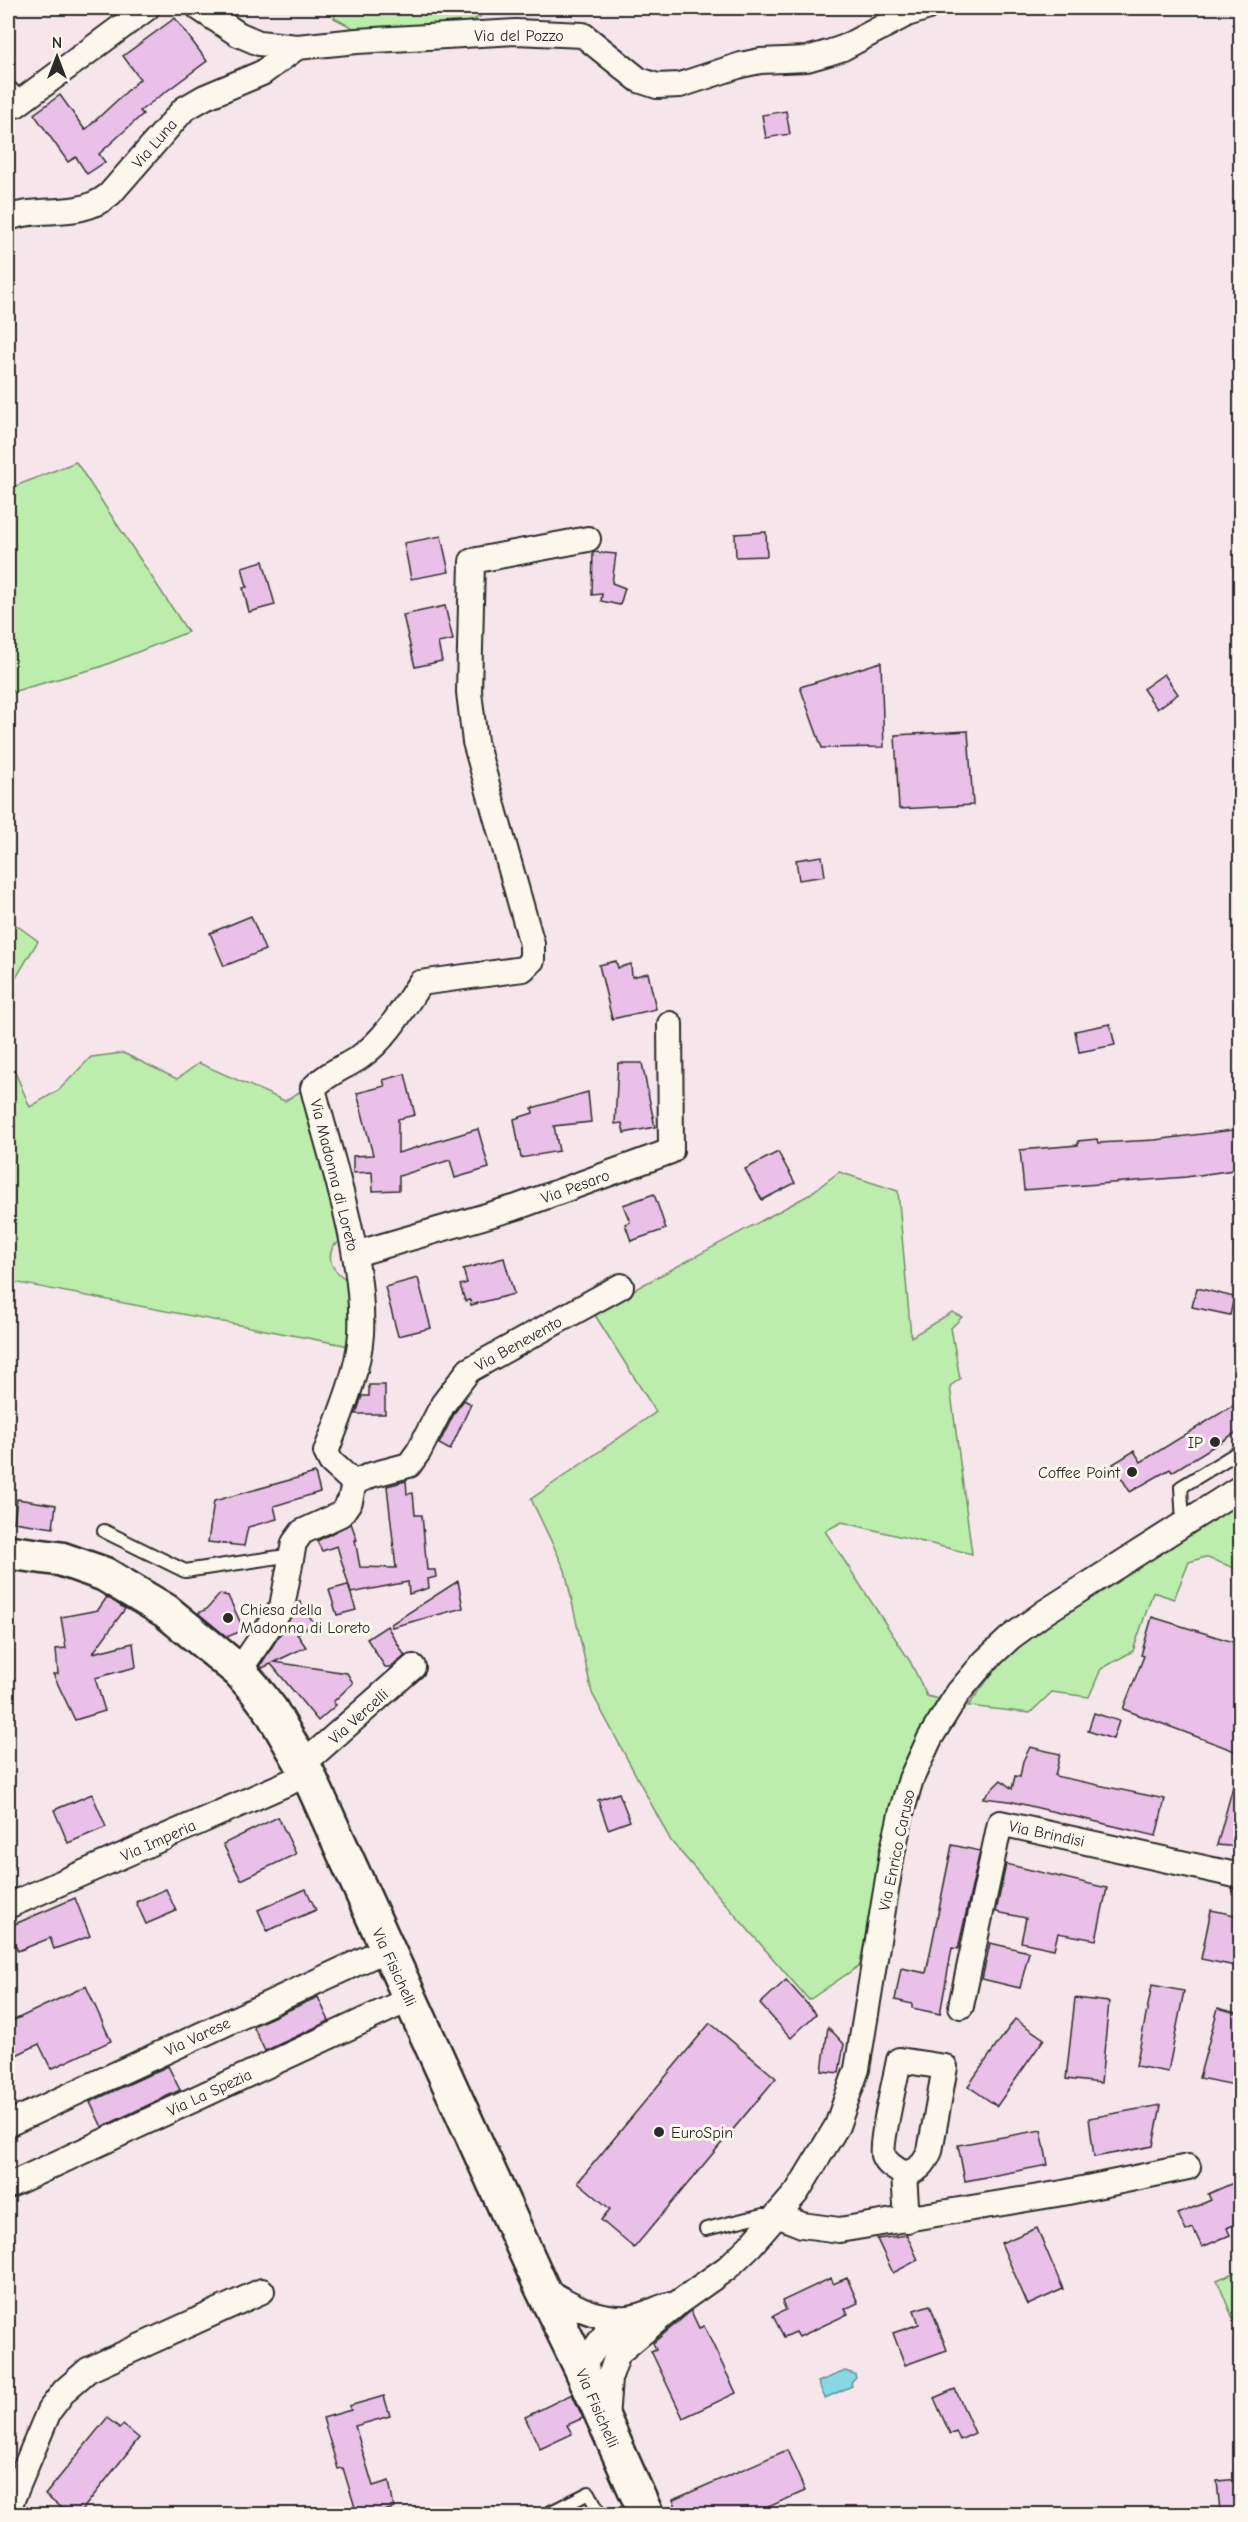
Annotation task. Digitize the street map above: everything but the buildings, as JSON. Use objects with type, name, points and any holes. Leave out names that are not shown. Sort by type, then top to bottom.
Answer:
[{"type":"main road","name":"Via Fisichelli","points":[[8,1552],[60,1559],[104,1574],[166,1611],[238,1671],[271,1710],[305,1770],[646,2514]]},
{"type":"street","points":[[8,94],[16,105],[147,8]]},
{"type":"street","name":"Via del Pozzo","points":[[199,8],[238,34],[259,43],[297,47],[357,40],[516,32],[583,35],[639,80],[657,86],[680,85],[741,64],[807,59],[828,53],[843,48],[907,14],[926,8]]},
{"type":"street","name":"Via Luna","points":[[8,218],[22,213],[82,209],[98,205],[184,109],[261,73],[297,47]]},
{"type":"street","name":"Via Madonna di Loreto","points":[[354,1483],[331,1462],[326,1452],[354,1376],[361,1334],[360,1288],[356,1254],[313,1088],[323,1077],[361,1056],[394,1023],[420,983],[523,969],[532,960],[532,944],[475,742],[469,680],[472,561],[588,539]]},
{"type":"street","name":"Via Pesaro","points":[[356,1254],[517,1208],[671,1151],[670,1024]]},
{"type":"street","name":"Via Benevento","points":[[354,1483],[371,1475],[409,1465],[444,1404],[469,1370],[621,1286]]},
{"type":"street","points":[[238,1671],[282,1607],[294,1543],[302,1532],[341,1514],[350,1501],[354,1483]]},
{"type":"street","name":"Via Enrico Caruso","points":[[679,2302],[727,2268],[777,2216],[797,2192],[837,2126],[857,2069],[892,1854],[902,1810],[911,1779],[930,1738],[958,1693],[1011,1637],[1045,1612],[1240,1488]]},
{"type":"street","name":"Via Vercelli","points":[[305,1770],[413,1667]]},
{"type":"street","name":"Via Imperia","points":[[8,1906],[305,1770]]},
{"type":"street","name":"Via Brindisi","points":[[961,2006],[1000,1823],[1240,1875]]},
{"type":"street","name":"Via Varese","points":[[8,2124],[387,1949]]},
{"type":"street","name":"Via La Spezia","points":[[8,2186],[410,1999]]},
{"type":"street","points":[[777,2216],[819,2229],[839,2230],[1063,2193],[1188,2167]]},
{"type":"street","points":[[904,2174],[907,2220]]},
{"type":"street","points":[[542,2288],[570,2305],[596,2316],[629,2318]]},
{"type":"street","points":[[8,2509],[49,2411],[65,2390],[88,2370],[261,2290]]},
{"type":"street","points":[[581,2368],[606,2333],[629,2318],[679,2302]]},
{"type":"street","points":[[581,2368],[607,2361],[679,2302]]},
{"type":"street","points":[[606,2427],[609,2379],[618,2353]]},
{"type":"lane","points":[[1183,1524],[1180,1487],[1240,1451]]},
{"type":"lane","points":[[104,1531],[185,1571],[292,1554]]},
{"type":"lane","points":[[706,2229],[763,2216],[777,2216]]},
{"type":"lane","points":[[547,2514],[589,2493],[600,2514]]},
{"type":"green space","points":[[337,8],[483,8],[480,17],[469,22],[355,29],[334,18]]},
{"type":"green space","points":[[76,462],[188,632],[100,667],[8,693],[8,489]]},
{"type":"green space","points":[[8,919],[38,941],[8,991]]},
{"type":"green space","points":[[123,1053],[177,1079],[199,1063],[285,1101],[304,1089],[344,1239],[333,1246],[330,1258],[336,1271],[350,1282],[355,1347],[8,1281],[8,1056],[30,1107],[59,1090],[91,1057]]},
{"type":"green space","points":[[839,1172],[898,1191],[911,1337],[952,1312],[962,1317],[951,1328],[960,1379],[950,1386],[972,1554],[842,1522],[825,1531],[910,1661],[927,1696],[939,1699],[900,1772],[888,1812],[860,1965],[809,2000],[671,1841],[592,1693],[565,1570],[531,1499],[656,1412],[593,1312],[807,1196]]},
{"type":"green space","points":[[1240,1502],[1240,1570],[1205,1557],[1189,1562],[1174,1599],[1153,1592],[1133,1651],[1101,1669],[1089,1697],[1052,1692],[1030,1713],[968,1706],[992,1674],[1020,1644],[1063,1613]]},
{"type":"green space","points":[[1240,2270],[1240,2336],[1217,2280]]},
{"type":"water","points":[[845,2371],[855,2374],[856,2378],[851,2383],[852,2386],[825,2398],[818,2382]]},
{"type":"place","name":"IP","points":[[1215,1442]]},
{"type":"place","name":"Coffee Point","points":[[1132,1472]]},
{"type":"place","name":"Chiesa della Madonna di Loreto","points":[[228,1618]]},
{"type":"place","name":"EuroSpin","points":[[659,2132]]}]
